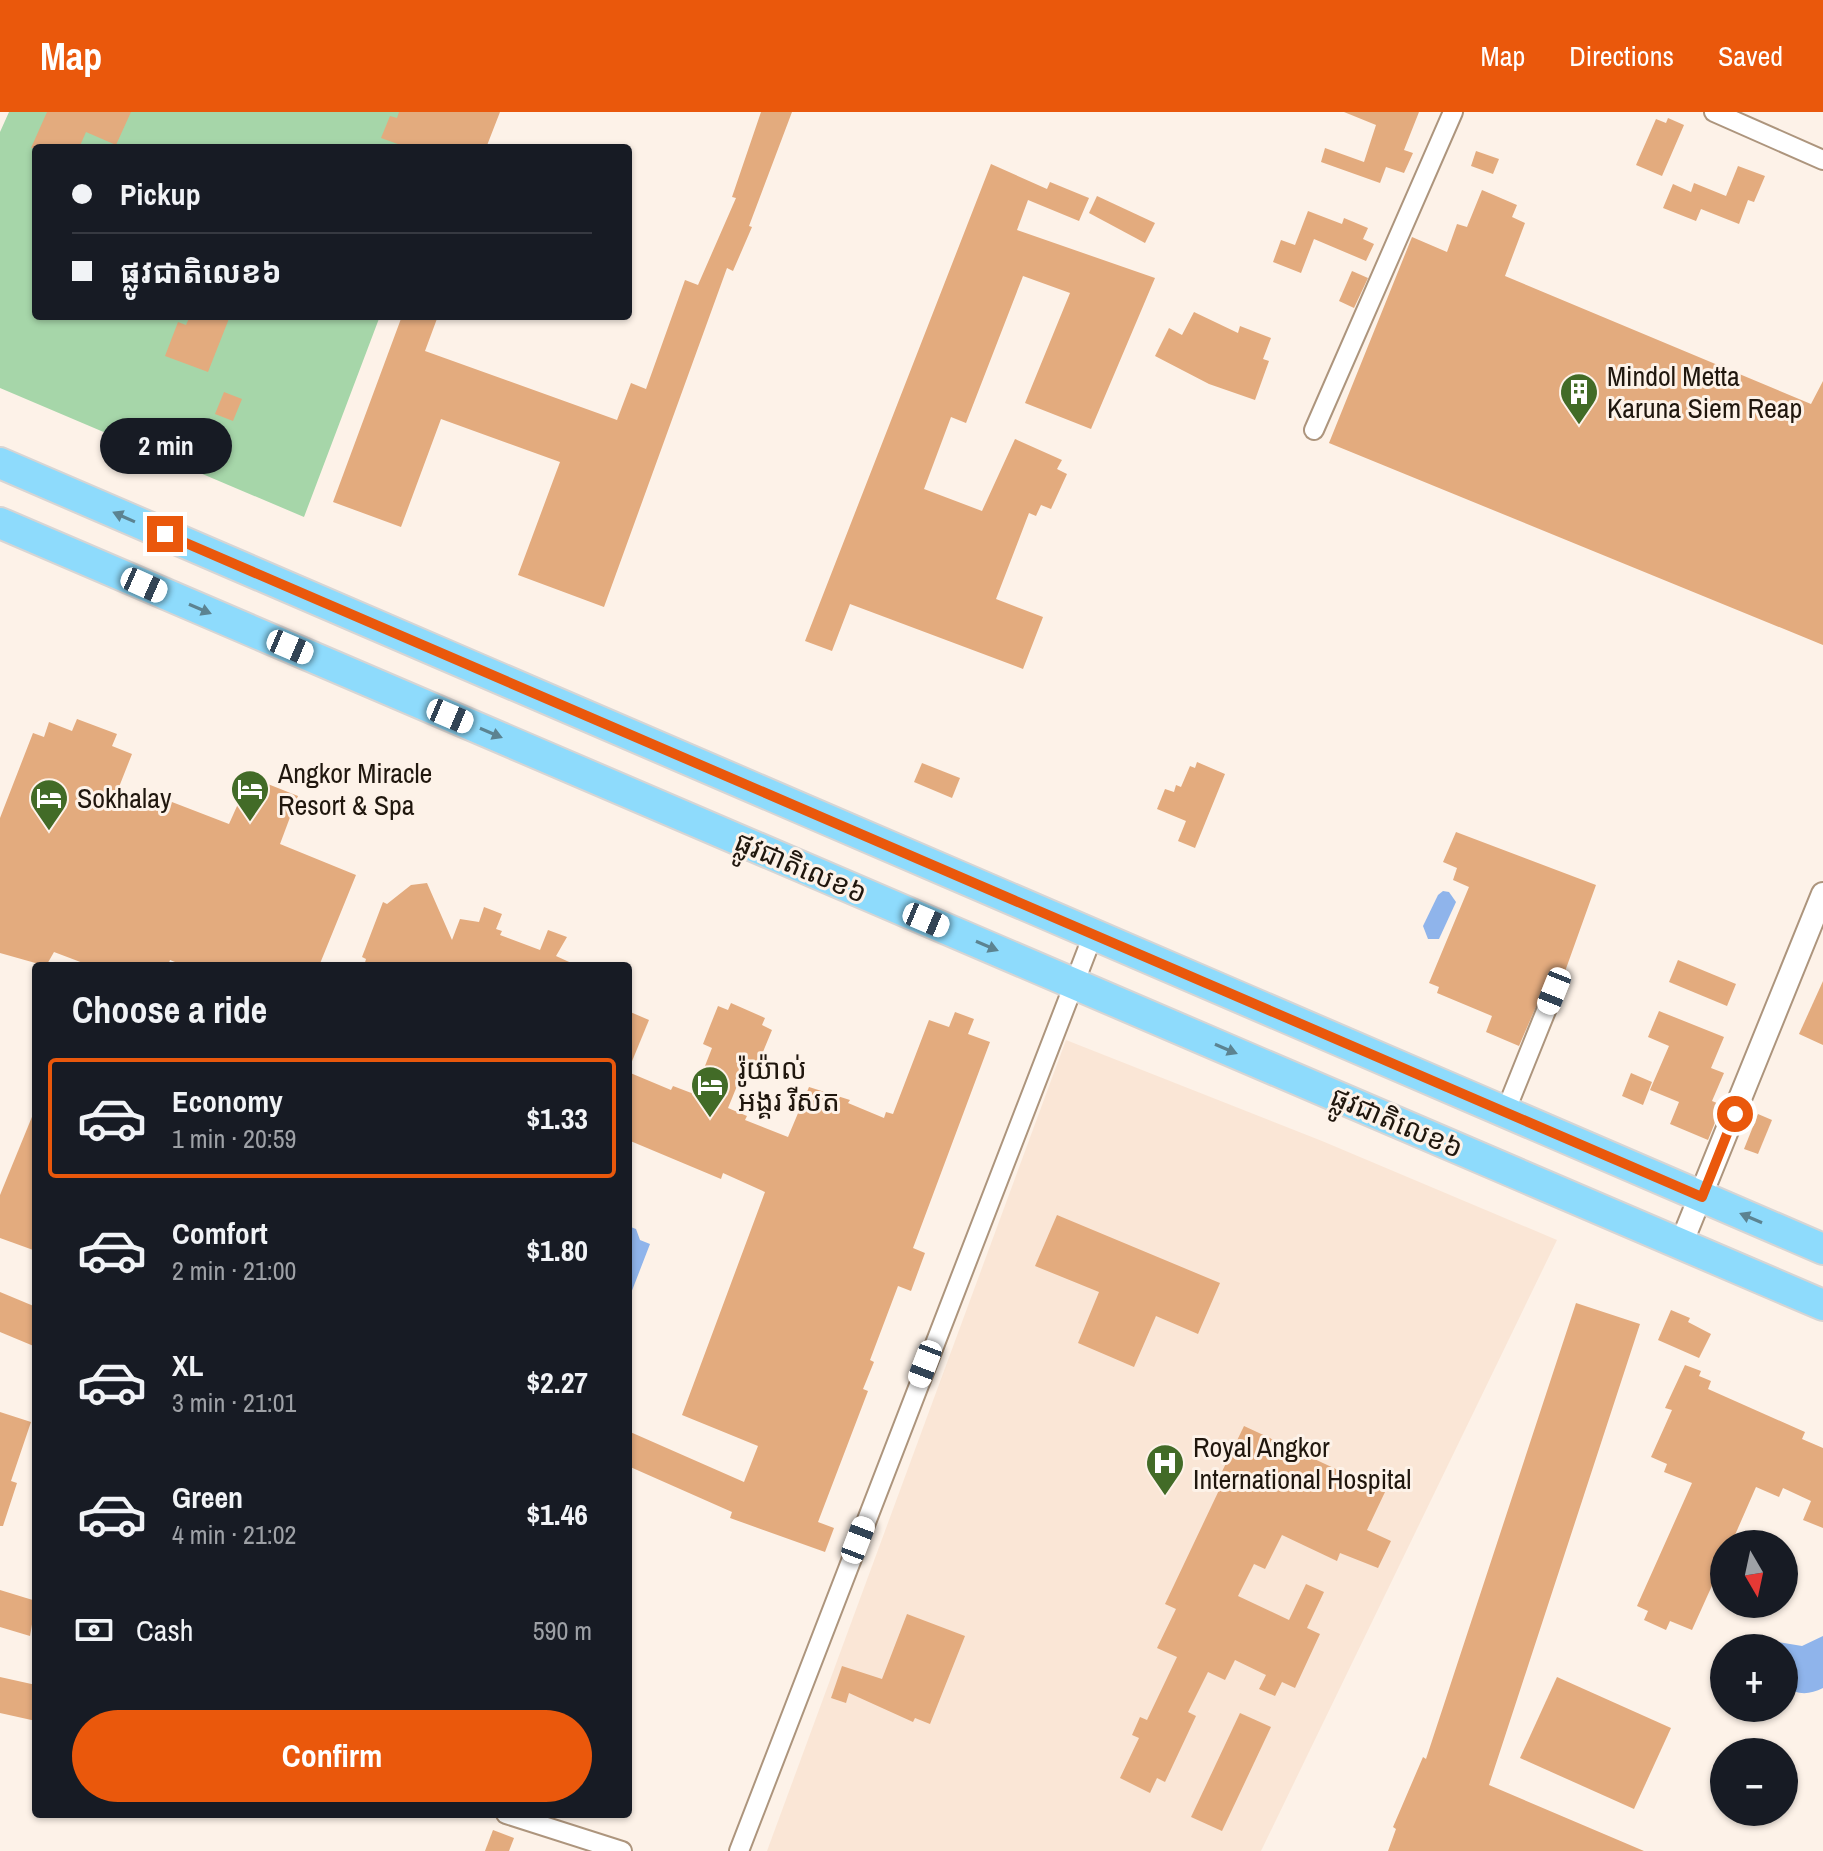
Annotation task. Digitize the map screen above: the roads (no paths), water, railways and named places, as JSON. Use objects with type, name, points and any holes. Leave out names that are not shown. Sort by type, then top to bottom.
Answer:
[{"type":"highway","name":"ផ្លូវជាតិលេខ៦","points":[[0,463],[1823,1249]]},
{"type":"highway","name":"ផ្លូវជាតិលេខ៦","points":[[0,523],[1823,1305]]},
{"type":"street","points":[[1314,430],[1453,112]]},
{"type":"street","points":[[1714,112],[1823,160]]},
{"type":"street","points":[[1681,1244],[1823,894]]},
{"type":"street","points":[[739,1851],[1093,935]]},
{"type":"street","points":[[1506,1110],[1554,991]]},
{"type":"street","points":[[519,1818],[622,1851]]},
{"type":"water","points":[[1443,891],[1449,892],[1456,902],[1439,939],[1428,939],[1423,926]]},
{"type":"water","points":[[632,1228],[636,1229],[640,1240],[650,1244],[632,1291]]},
{"type":"water","points":[[1823,1636],[1823,1688],[1808,1693],[1798,1693],[1798,1645]]},
{"type":"place","name":"Mindol Metta Karuna Siem Reap","points":[[1579,426]]},
{"type":"place","name":"Angkor Miracle Resort & Spa","points":[[250,823]]},
{"type":"place","name":"Sokhalay","points":[[49,832]]},
{"type":"place","name":"រ៉ូយ៉ាល់ អង្គរ រីសត","points":[[710,1119]]},
{"type":"place","name":"Royal Angkor International Hospital","points":[[1165,1497]]}]
